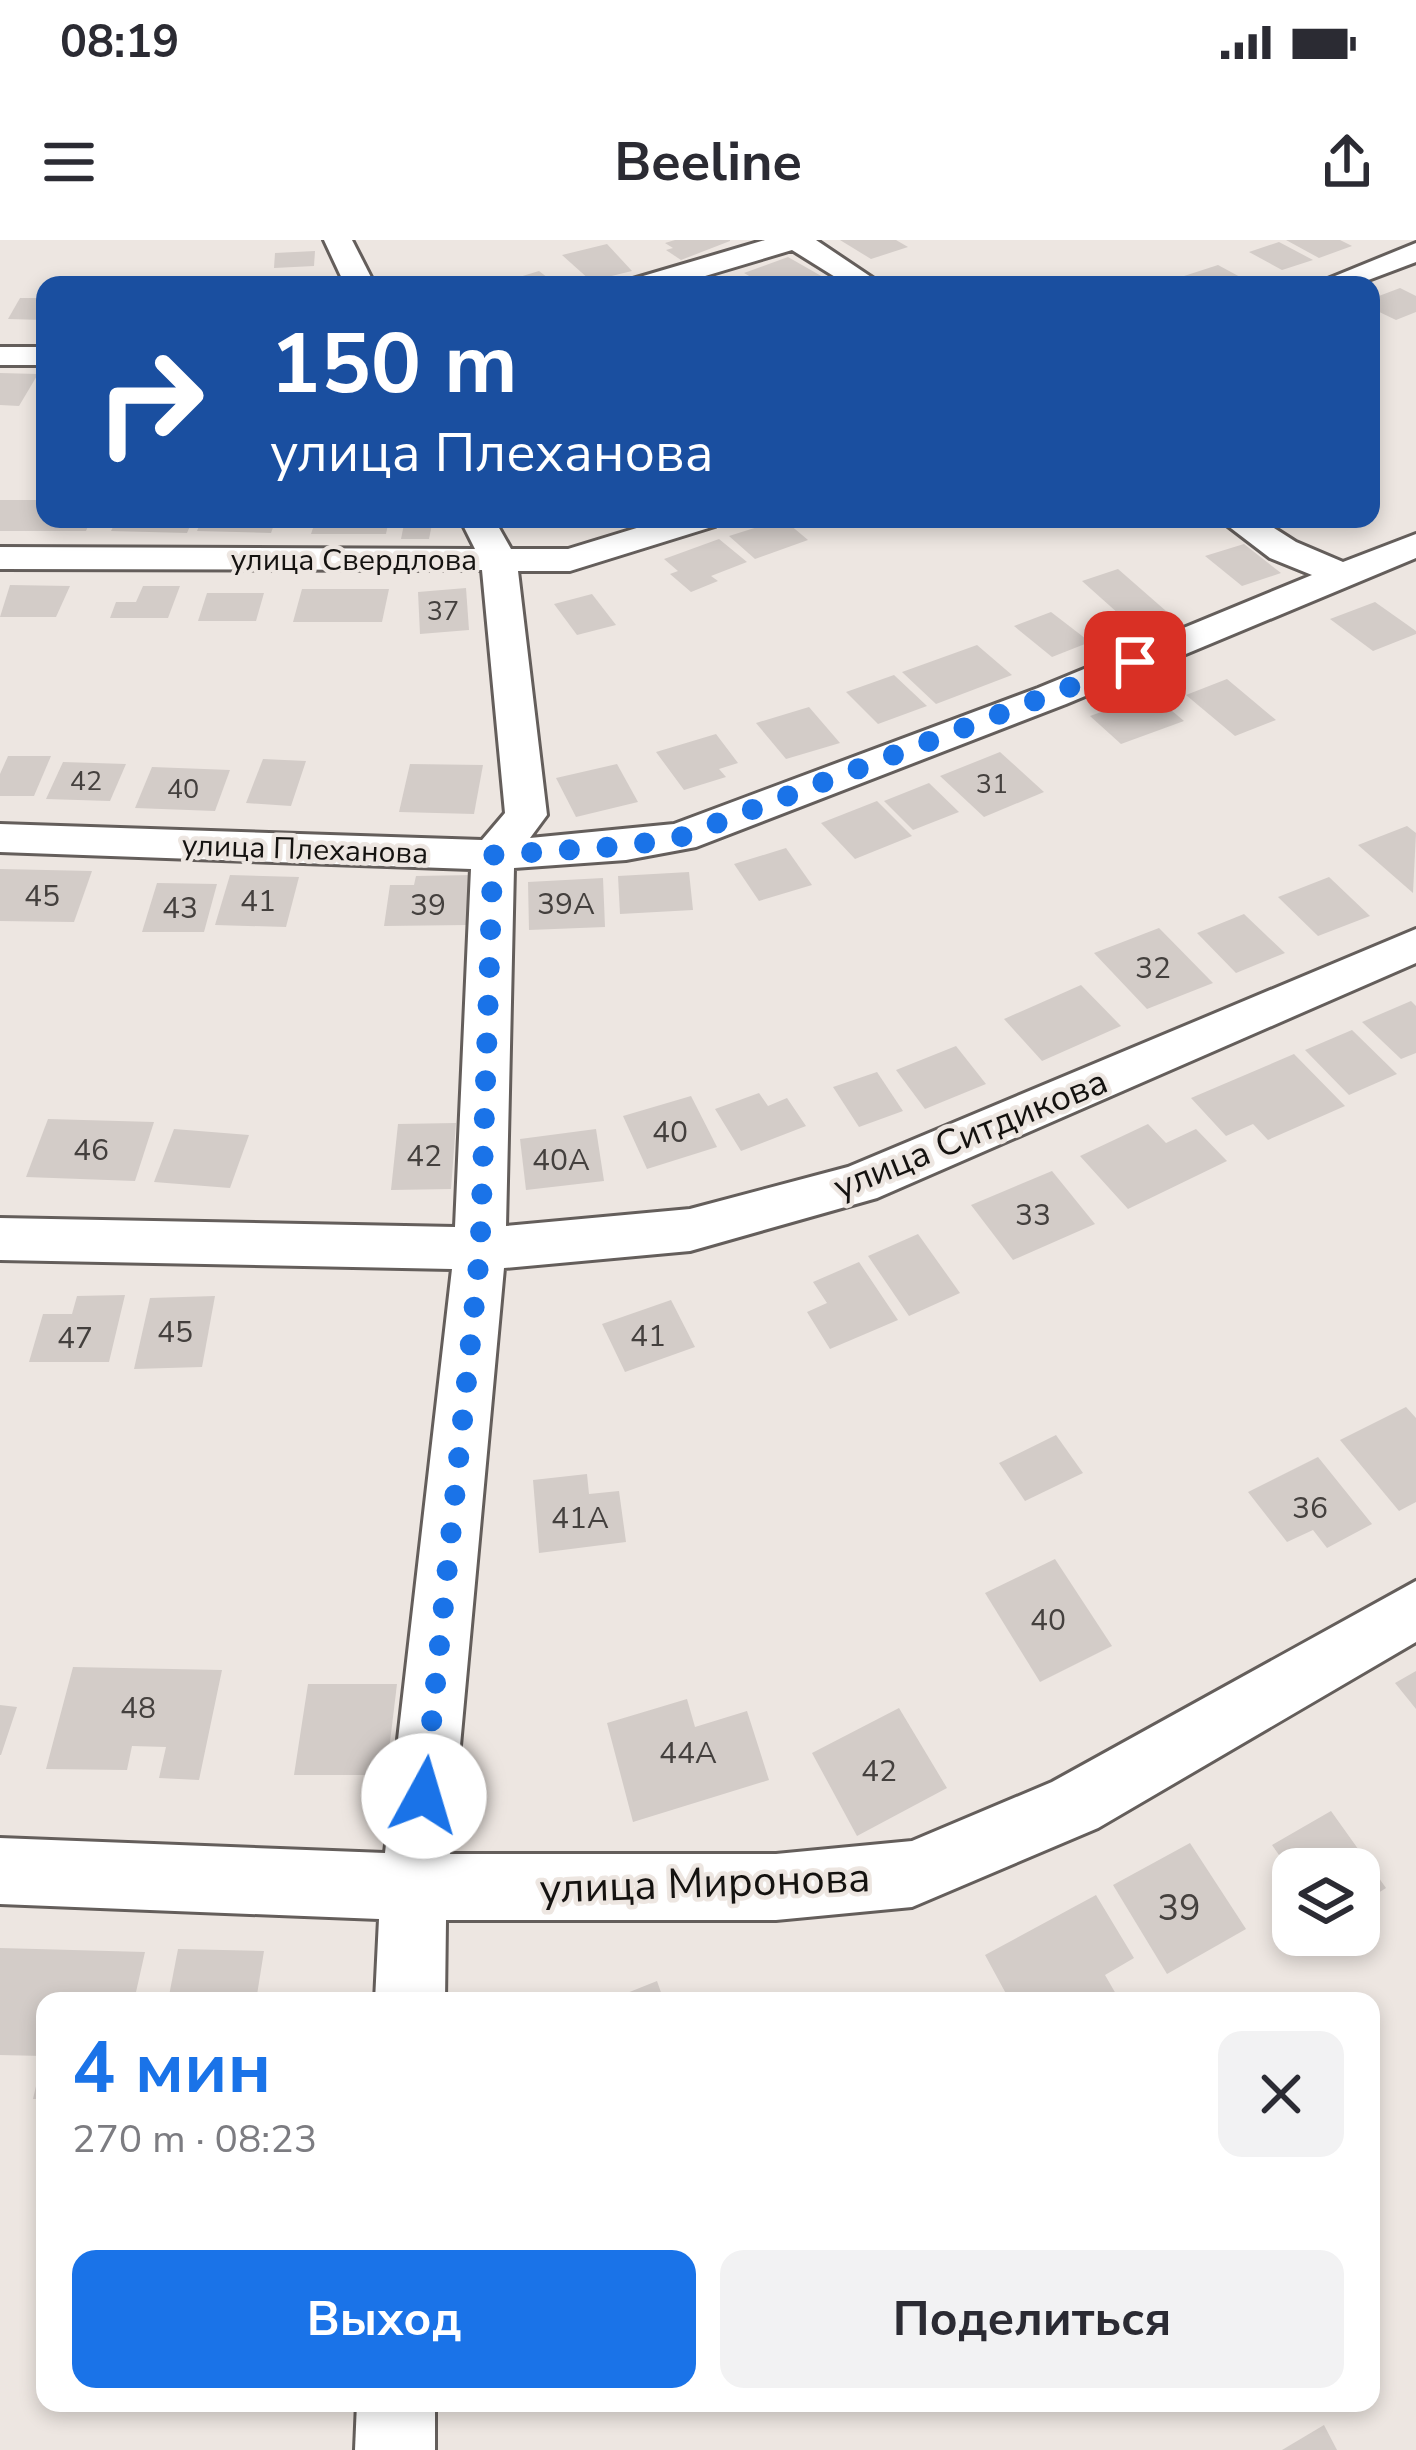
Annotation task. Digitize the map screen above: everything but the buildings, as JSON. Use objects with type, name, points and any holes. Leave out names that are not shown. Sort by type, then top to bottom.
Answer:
[{"type":"street","points":[[338,240],[355,276]]},
{"type":"street","points":[[674,276],[796,240],[854,276]]},
{"type":"street","points":[[1352,276],[1416,252]]},
{"type":"street","points":[[0,356],[36,356]]},
{"type":"street","name":"улица Свердлова","points":[[0,558],[488,540],[570,560],[674,528]]},
{"type":"street","points":[[1250,528],[1283,550],[1343,575]]},
{"type":"street","points":[[410,1992],[414,1887],[480,1250],[493,855],[526,815],[488,540]]},
{"type":"street","name":"улица Плеханова","points":[[0,838],[493,855],[626,846],[681,837],[1032,704],[1343,575],[1407,559]]},
{"type":"street","name":"улица Ситдикова","points":[[0,1239],[480,1250],[690,1230],[859,1184],[1416,945]]},
{"type":"street","name":"улица Миронова","points":[[0,1871],[414,1887],[776,1887],[912,1874],[1075,1805],[1416,1609]]},
{"type":"street","points":[[394,2450],[396,2412]]},
{"type":"route","points":[[424,1796],[480,1250],[493,855],[626,846],[681,837],[1135,662]]}]
